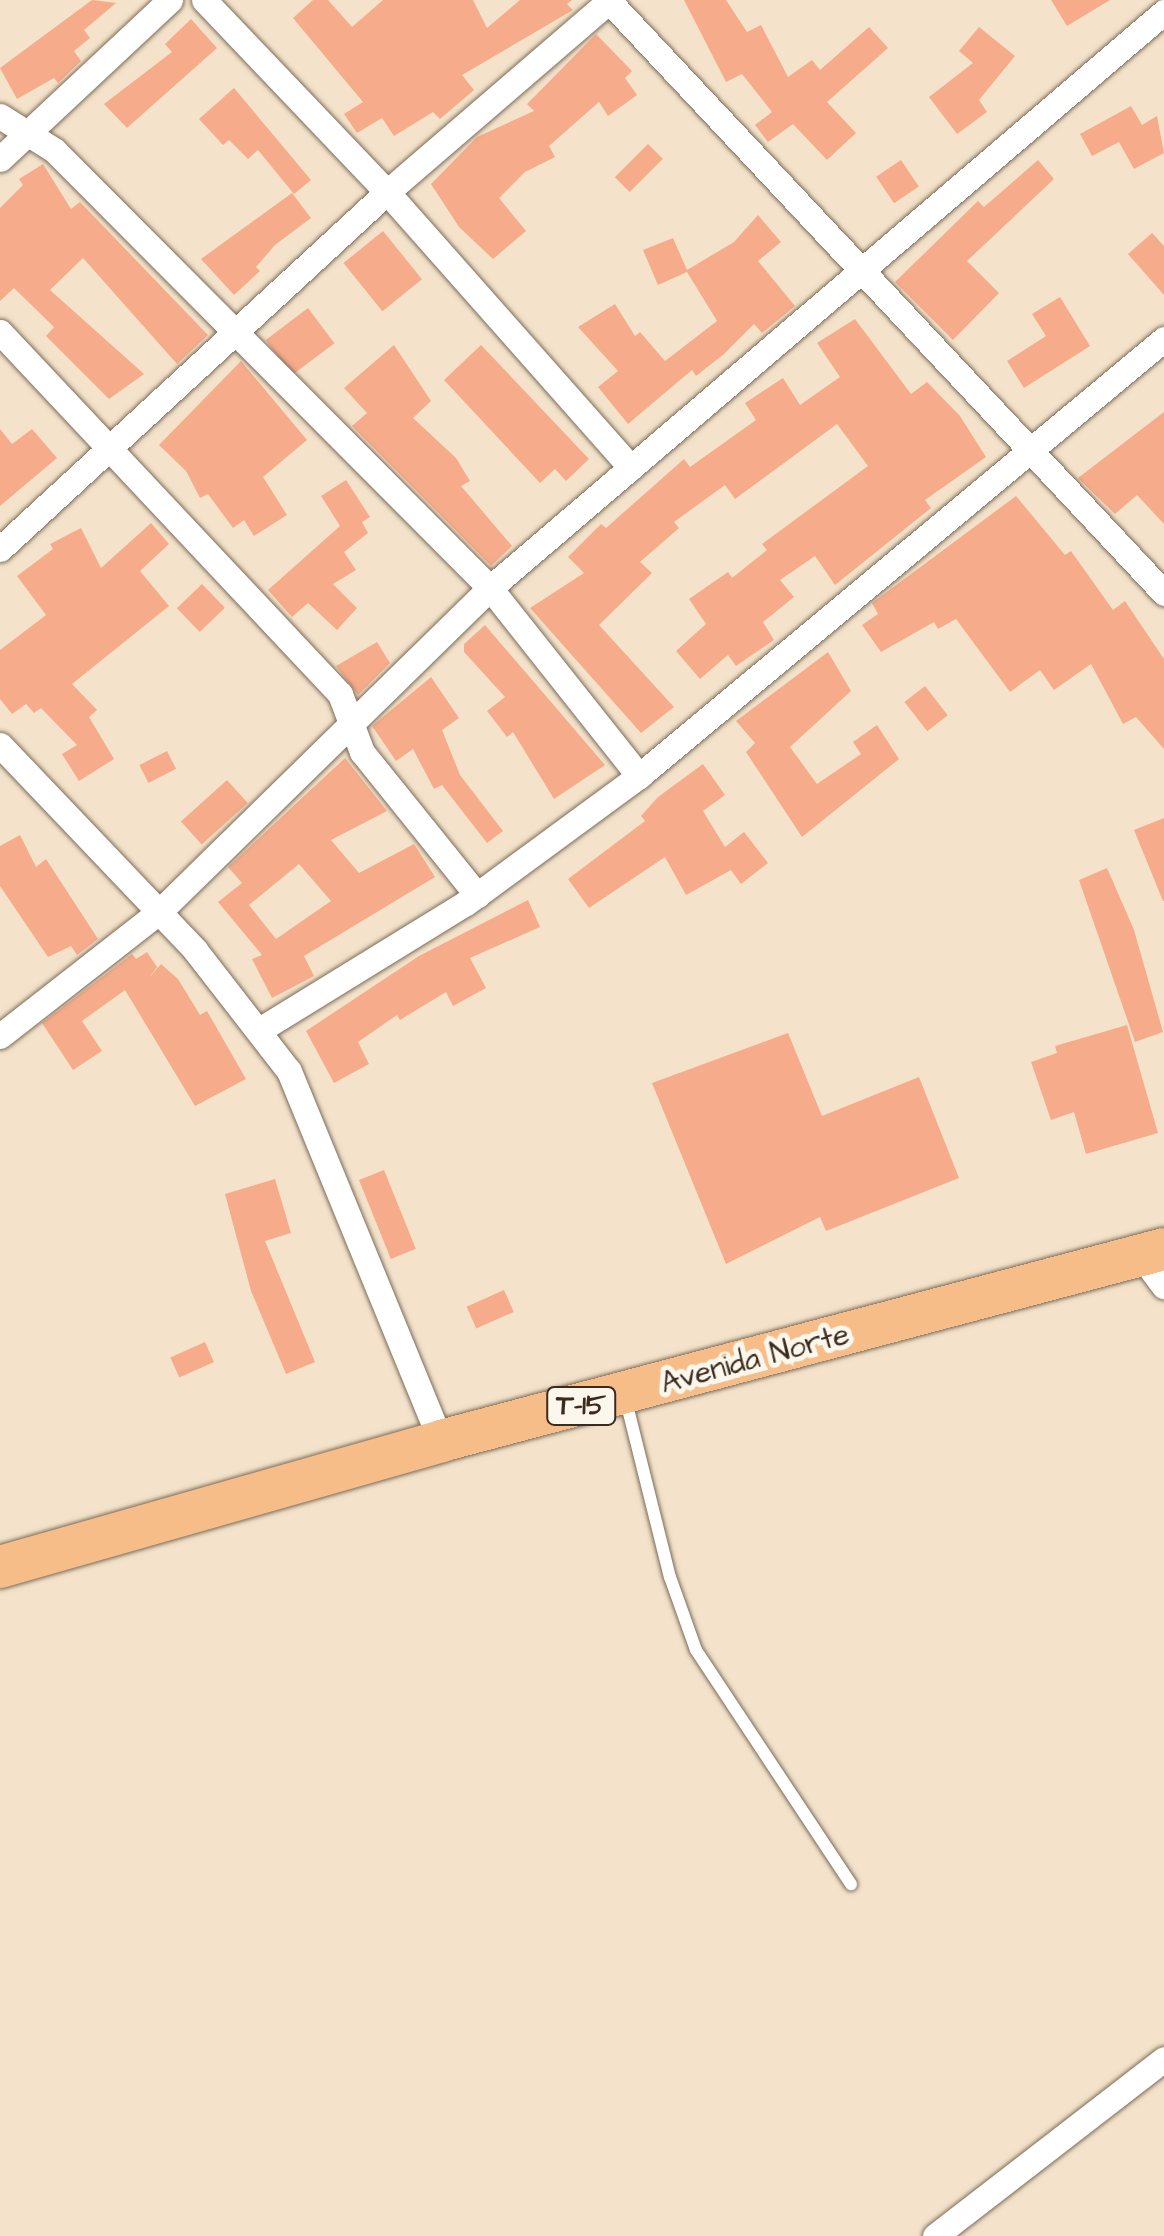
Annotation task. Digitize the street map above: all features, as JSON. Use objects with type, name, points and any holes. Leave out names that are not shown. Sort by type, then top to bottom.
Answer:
[{"type":"highway","name":"Avenida Norte","points":[[0,1567],[441,1441],[1157,1263]]},
{"type":"street","points":[[0,159],[170,0]]},
{"type":"street","points":[[204,0],[387,192],[631,468]]},
{"type":"street","points":[[0,549],[387,192],[609,0],[1164,593]]},
{"type":"street","points":[[0,1036],[160,911],[490,588],[1164,12]]},
{"type":"street","points":[[0,116],[54,150],[233,336],[490,588],[639,776]]},
{"type":"street","points":[[0,332],[106,452],[340,694],[354,720],[362,752],[477,895]]},
{"type":"street","points":[[261,1029],[477,895],[639,776],[1164,339]]},
{"type":"street","points":[[0,745],[160,911],[261,1029],[290,1071],[441,1441]]},
{"type":"street","points":[[935,2236],[1164,2059]]},
{"type":"lane","points":[[624,1395],[670,1577],[696,1650],[851,1884]]},
{"type":"building","points":[[92,0],[116,3],[84,30],[90,38],[74,51],[81,61],[58,83],[54,78],[17,99],[0,68]]},
{"type":"building","points":[[313,0],[328,0],[352,27],[383,0],[473,0],[487,28],[520,0],[572,0],[567,4],[573,10],[462,75],[474,90],[440,119],[433,112],[394,136],[382,118],[357,133],[344,114],[363,102],[293,18]]},
{"type":"building","points":[[684,0],[726,0],[747,32],[761,25],[788,77],[812,60],[820,70],[869,27],[888,48],[827,102],[856,133],[827,160],[793,124],[768,142],[755,125],[772,112],[742,74],[726,82]]},
{"type":"building","points":[[1051,0],[1110,0],[1067,26]]},
{"type":"building","points":[[191,19],[217,48],[127,128],[104,104],[172,52],[165,44]]},
{"type":"building","points":[[979,27],[1015,56],[979,100],[987,112],[957,134],[929,97],[973,63],[959,51]]},
{"type":"building","points":[[596,34],[632,71],[625,78],[637,95],[608,116],[599,102],[549,146],[555,157],[525,172],[499,198],[526,231],[493,259],[459,227],[431,184],[477,137],[534,111],[527,104]]},
{"type":"building","points":[[234,88],[311,180],[294,194],[258,150],[248,159],[229,140],[223,145],[199,119]]},
{"type":"building","points":[[1131,106],[1142,125],[1157,116],[1164,153],[1134,169],[1119,142],[1092,156],[1080,134]]},
{"type":"building","points":[[648,144],[663,159],[630,192],[615,177]]},
{"type":"building","points":[[901,160],[919,187],[894,203],[876,177]]},
{"type":"building","points":[[1038,160],[1054,179],[967,261],[999,293],[953,340],[895,282],[978,201],[984,207]]},
{"type":"building","points":[[43,164],[71,209],[80,202],[208,335],[177,364],[83,258],[50,290],[144,374],[109,399],[46,336],[54,327],[14,288],[0,301],[0,208],[23,185],[19,179]]},
{"type":"building","points":[[292,193],[311,218],[275,245],[256,267],[260,271],[234,295],[201,259]]},
{"type":"building","points":[[758,215],[781,242],[758,261],[795,306],[762,333],[754,324],[724,354],[696,376],[692,370],[628,424],[598,387],[618,371],[578,327],[615,304],[635,336],[640,332],[665,361],[717,321],[687,272],[658,285],[643,250],[673,238],[687,270],[734,242]]},
{"type":"building","points":[[383,231],[422,279],[382,311],[343,263]]},
{"type":"building","points":[[1152,233],[1164,246],[1164,295],[1128,254]]},
{"type":"building","points":[[1060,297],[1090,346],[1024,388],[1007,361],[1046,336],[1032,314]]},
{"type":"building","points":[[308,308],[334,343],[292,375],[266,340]]},
{"type":"building","points":[[855,319],[911,394],[927,382],[960,416],[986,457],[925,500],[931,508],[835,585],[815,556],[780,580],[794,597],[763,622],[774,640],[736,666],[728,655],[700,679],[676,651],[706,624],[689,599],[728,572],[732,578],[767,550],[762,544],[868,466],[837,424],[735,499],[725,485],[674,522],[679,528],[640,562],[652,573],[599,625],[674,707],[641,733],[530,608],[584,573],[568,557],[601,524],[606,528],[684,459],[690,467],[756,420],[745,403],[783,378],[800,405],[840,377],[817,343]]},
{"type":"building","points":[[394,345],[431,401],[413,418],[456,458],[470,481],[461,486],[512,546],[491,566],[352,426],[367,413],[344,388]]},
{"type":"building","points":[[481,345],[589,459],[566,481],[555,469],[540,483],[444,380]]},
{"type":"building","points":[[241,361],[307,440],[263,477],[287,515],[254,536],[244,520],[233,528],[208,494],[200,498],[186,471],[159,445]]},
{"type":"building","points":[[1164,412],[1164,524],[1137,495],[1115,514],[1078,478]]},
{"type":"building","points":[[0,429],[12,444],[32,429],[57,458],[0,506]]},
{"type":"building","points":[[346,480],[370,517],[362,522],[368,533],[344,552],[356,570],[333,584],[357,608],[337,630],[308,603],[292,617],[268,590],[340,526],[321,496]]},
{"type":"building","points":[[1016,496],[1065,555],[1071,551],[1113,610],[1125,601],[1164,659],[1164,749],[1136,717],[1123,724],[1091,664],[1054,690],[1040,670],[1010,692],[956,619],[938,629],[934,622],[881,652],[862,625],[878,614],[872,603]]},
{"type":"building","points":[[151,523],[169,544],[140,571],[169,606],[72,684],[97,710],[89,717],[114,759],[79,781],[62,754],[77,745],[41,708],[34,713],[26,704],[12,714],[0,699],[0,650],[46,615],[17,576],[53,549],[50,544],[81,528],[101,568]]},
{"type":"building","points":[[202,584],[225,608],[200,632],[177,608]]},
{"type":"building","points":[[485,625],[605,765],[554,799],[513,732],[507,737],[487,711],[505,697],[464,652],[464,644]]},
{"type":"building","points":[[377,642],[390,663],[358,695],[336,666]]},
{"type":"building","points":[[828,652],[851,691],[790,747],[817,784],[861,754],[853,742],[877,725],[899,759],[802,837],[746,752],[755,743],[736,721]]},
{"type":"building","points":[[431,677],[459,718],[442,730],[460,775],[503,831],[487,843],[442,785],[434,789],[413,749],[396,761],[372,726]]},
{"type":"building","points":[[925,686],[948,715],[927,731],[905,702]]},
{"type":"building","points":[[167,751],[176,769],[148,783],[139,765]]},
{"type":"building","points":[[345,758],[387,811],[331,840],[359,873],[414,844],[435,877],[304,956],[314,976],[272,998],[252,959],[262,955],[218,902],[242,883],[228,867]],"holes":[[[299,864],[331,901],[276,939],[249,905]]]},
{"type":"building","points":[[703,764],[725,795],[703,811],[725,847],[744,832],[768,863],[741,884],[731,870],[686,895],[665,857],[589,908],[568,879],[645,821],[641,816],[658,797]]},
{"type":"building","points":[[227,780],[248,803],[202,845],[181,821]]},
{"type":"building","points":[[1164,818],[1164,901],[1163,901],[1134,830]]},
{"type":"building","points":[[20,835],[36,867],[46,859],[98,939],[77,955],[71,946],[48,957],[0,886],[0,846]]},
{"type":"building","points":[[1107,868],[1134,930],[1163,1032],[1135,1042],[1079,880]]},
{"type":"building","points":[[528,900],[540,927],[470,958],[486,988],[453,1006],[446,992],[400,1020],[397,1015],[358,1042],[369,1064],[334,1083],[306,1031],[419,956]]},
{"type":"building","points":[[147,952],[157,967],[149,978],[161,964],[178,979],[200,1015],[207,1011],[246,1079],[195,1106],[125,990],[82,1021],[102,1051],[73,1070],[42,1023],[132,954],[136,959]]},
{"type":"building","points":[[1127,1025],[1158,1133],[1086,1154],[1074,1112],[1051,1120],[1031,1062],[1057,1053],[1055,1046]]},
{"type":"building","points":[[788,1033],[822,1116],[919,1077],[959,1178],[826,1231],[820,1217],[726,1264],[652,1083]]},
{"type":"building","points":[[384,1170],[416,1249],[391,1259],[359,1180]]},
{"type":"building","points":[[275,1179],[291,1233],[265,1241],[315,1362],[286,1374],[251,1291],[225,1194]]},
{"type":"building","points":[[504,1290],[514,1312],[476,1329],[467,1307]]},
{"type":"building","points":[[205,1342],[214,1362],[179,1378],[170,1357]]}]
